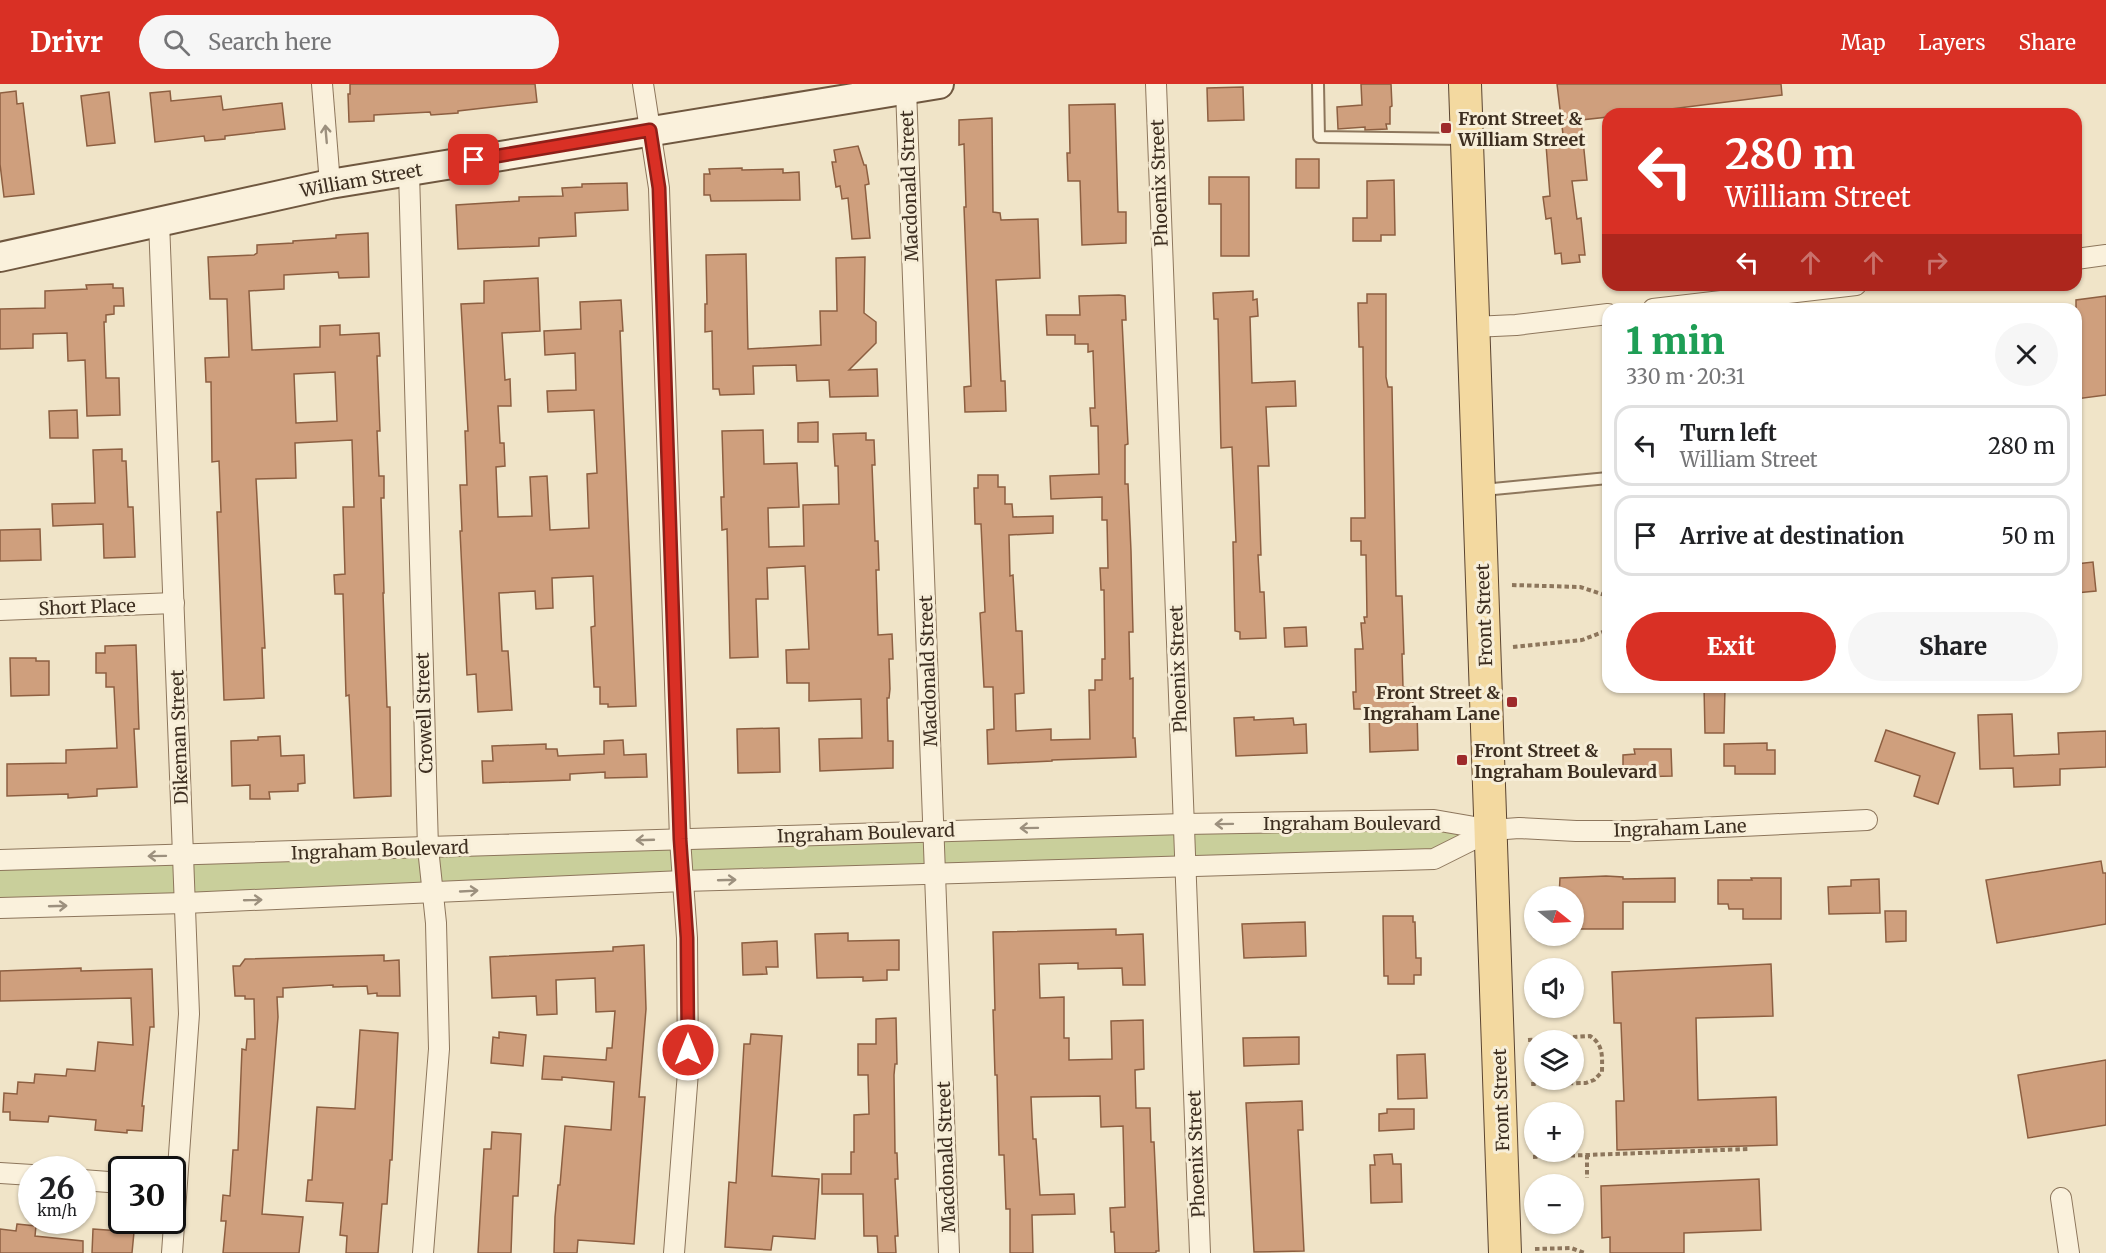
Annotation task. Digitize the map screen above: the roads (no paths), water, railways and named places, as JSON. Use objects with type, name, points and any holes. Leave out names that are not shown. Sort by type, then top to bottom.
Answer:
[{"type":"main road","name":"Front Street","points":[[1465,84],[1492,830],[1520,1251]]},
{"type":"street","points":[[322,84],[330,184]]},
{"type":"street","points":[[643,84],[659,188],[680,839],[687,938],[688,1072],[674,1253]]},
{"type":"street","name":"William Street","points":[[0,257],[330,184],[939,84]]},
{"type":"street","name":"Phoenix Street","points":[[1156,84],[1200,1253]]},
{"type":"street","name":"Macdonald Street","points":[[906,89],[950,1253]]},
{"type":"street","name":"Crowell Street","points":[[409,172],[428,848],[436,923],[439,1049],[423,1253]]},
{"type":"street","name":"Dikeman Street","points":[[159,221],[189,1014],[178,1156]]},
{"type":"street","points":[[2082,258],[2106,255]]},
{"type":"street","points":[[1704,303],[1805,291]]},
{"type":"street","points":[[1473,327],[1516,325],[1602,315]]},
{"type":"street","name":"Short Place","points":[[0,610],[174,603]]},
{"type":"street","name":"Ingraham Boulevard","points":[[0,860],[1184,824],[1434,820],[1492,830]]},
{"type":"street","name":"Ingraham Lane","points":[[1492,830],[1519,828],[1635,831],[1868,820]]},
{"type":"street","name":"Ingraham Boulevard","points":[[0,908],[185,903],[683,881],[1434,860],[1492,830]]},
{"type":"street","points":[[0,1173],[18,1174]]},
{"type":"street","points":[[2061,1198],[2069,1253]]},
{"type":"street","name":"Dikeman Street","points":[[172,1253],[173,1234]]},
{"type":"lane","points":[[1318,84],[1319,137],[1467,139]]},
{"type":"lane","points":[[1479,490],[1602,479]]},
{"type":"place","name":"Front Street & William Street","points":[[1446,128]]},
{"type":"place","name":"Front Street & Ingraham Lane","points":[[1512,702]]},
{"type":"place","name":"Front Street & Ingraham Boulevard","points":[[1462,760]]}]
